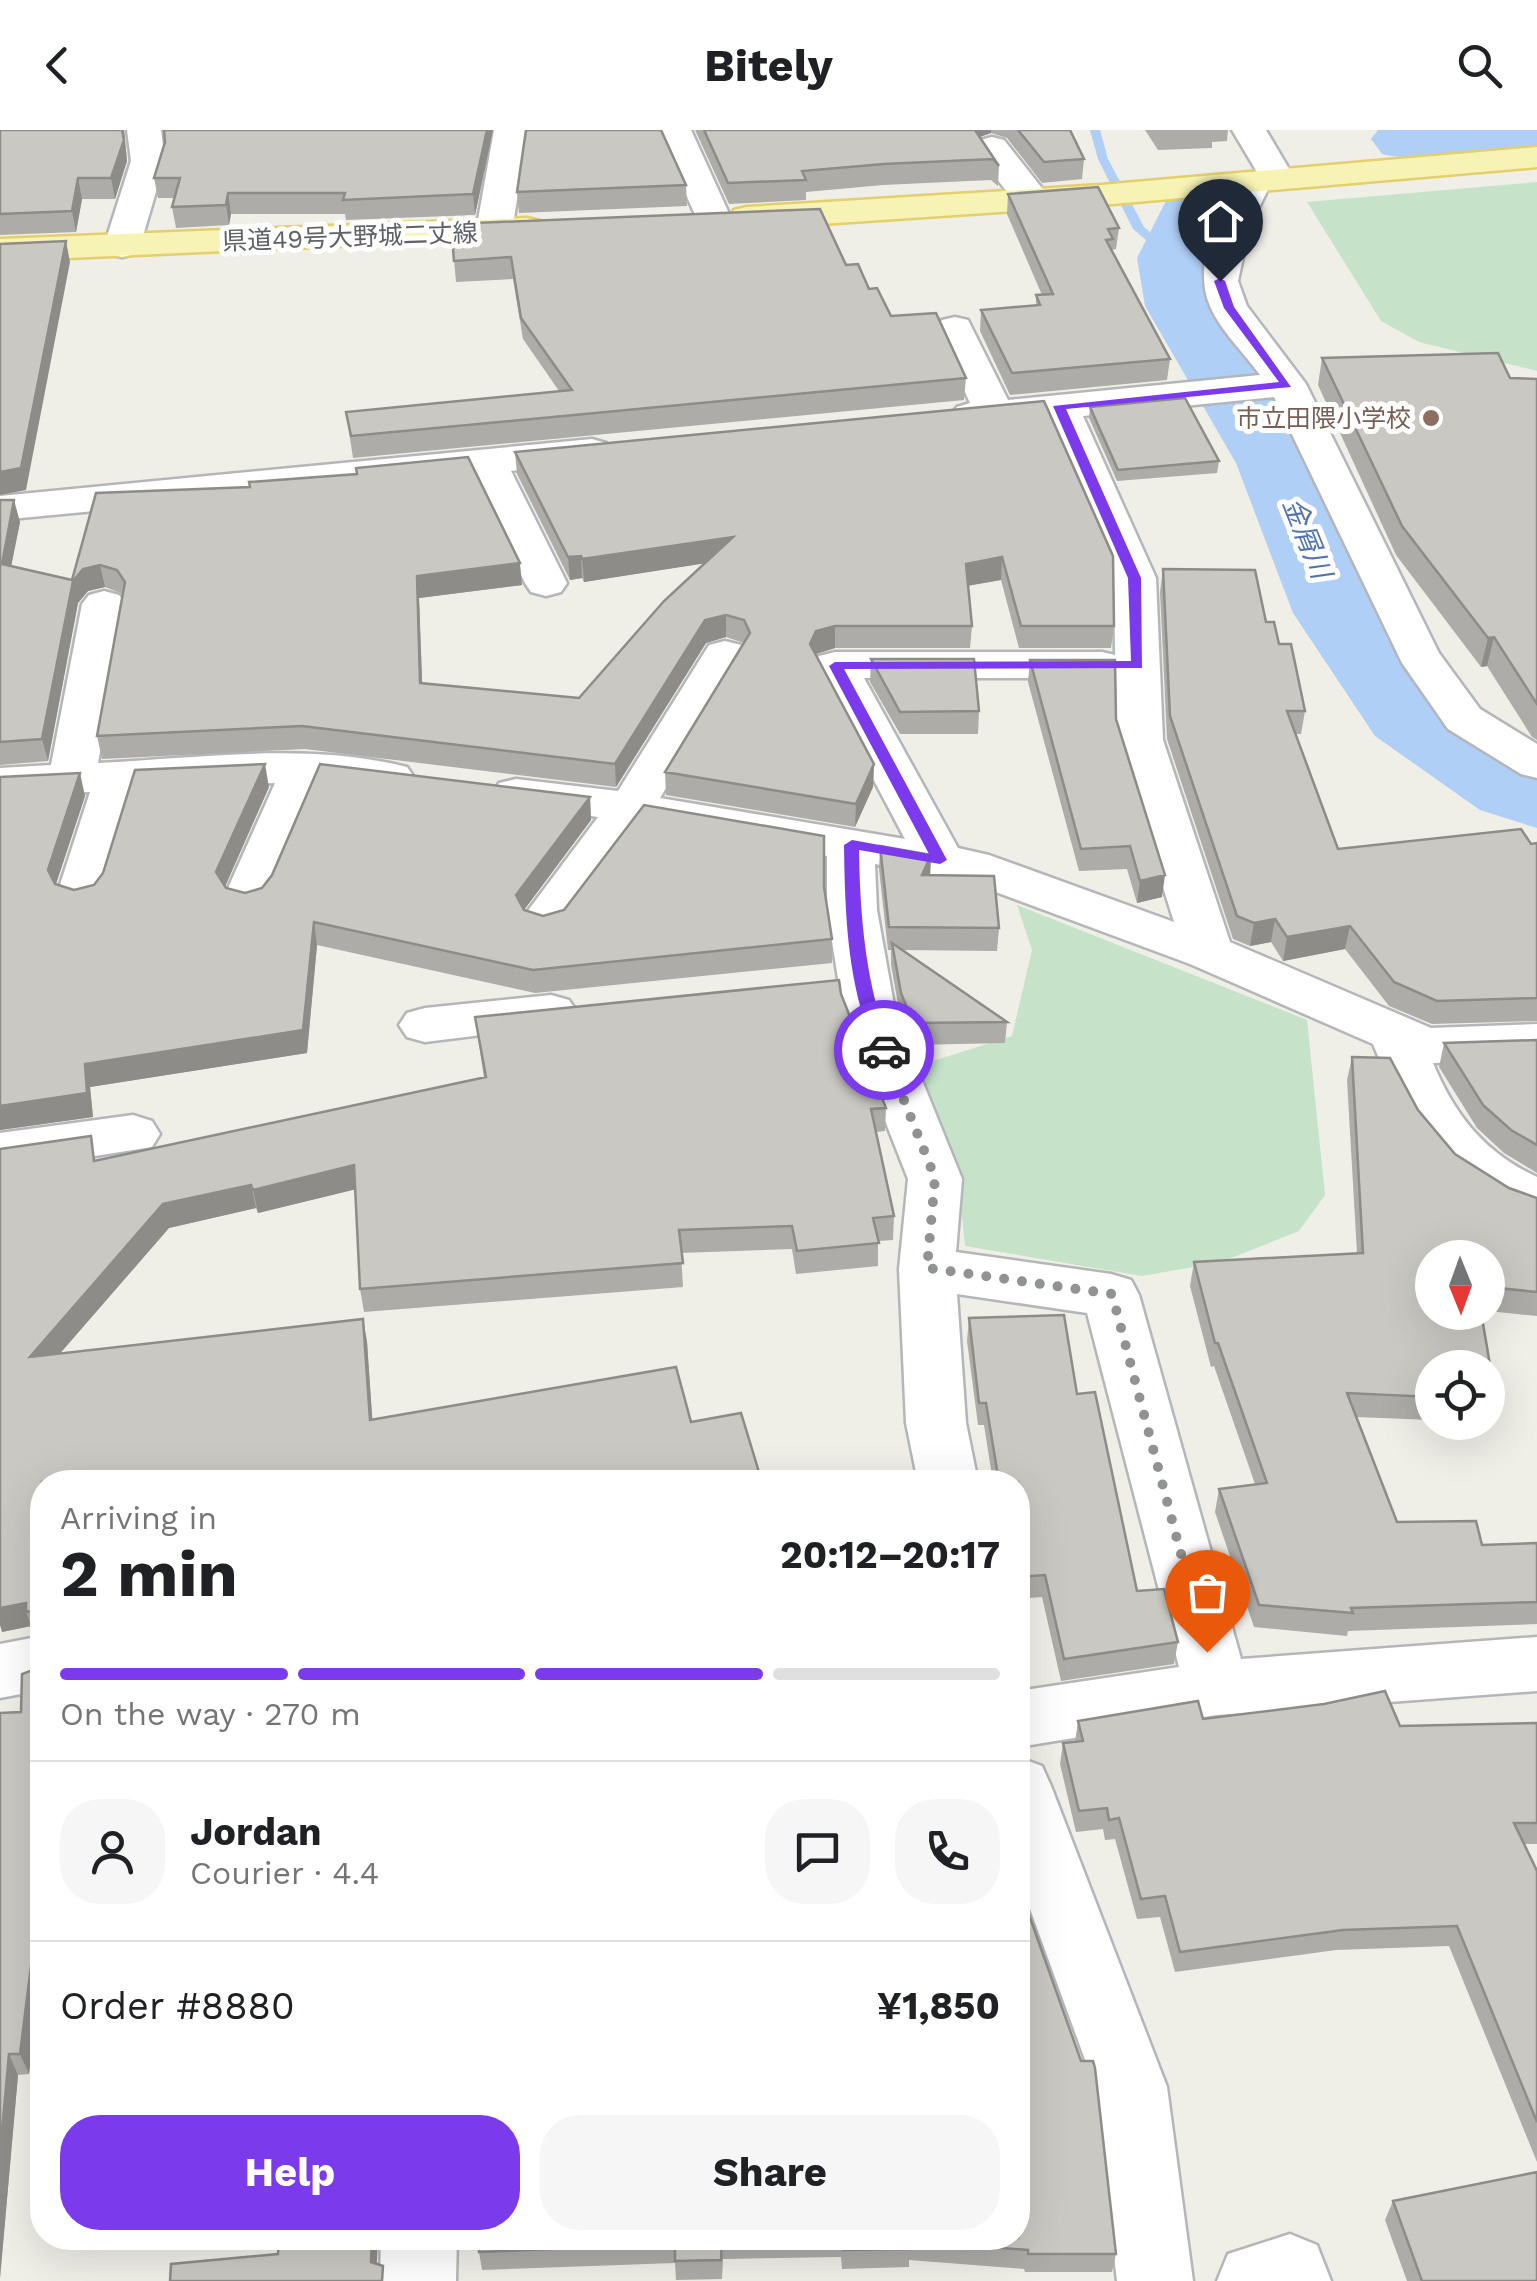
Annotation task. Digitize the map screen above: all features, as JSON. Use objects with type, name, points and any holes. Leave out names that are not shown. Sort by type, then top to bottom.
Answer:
[{"type":"main road","points":[[674,222],[1101,195],[1537,157]]},
{"type":"main road","name":"県道49号大野城二丈線","points":[[0,250],[554,228]]},
{"type":"street","points":[[122,246],[148,161],[144,130]]},
{"type":"street","points":[[494,231],[510,130]]},
{"type":"street","points":[[674,130],[714,220]]},
{"type":"street","points":[[1251,133],[1260,179],[1231,229],[1220,281],[1229,308],[1277,385],[1418,654],[1464,719],[1537,764]]},
{"type":"street","points":[[992,147],[1033,199]]},
{"type":"street","points":[[955,328],[994,412]]},
{"type":"street","points":[[936,418],[1277,385]]},
{"type":"street","points":[[1059,406],[1135,578],[1140,740],[1208,952]]},
{"type":"street","points":[[0,508],[622,448]]},
{"type":"street","points":[[486,461],[546,583]]},
{"type":"street","points":[[82,894],[95,777],[104,604]]},
{"type":"street","points":[[546,920],[631,807],[725,654]]},
{"type":"street","points":[[940,860],[835,666],[1138,665]]},
{"type":"street","points":[[248,897],[305,767]]},
{"type":"street","points":[[0,782],[305,767],[631,807],[972,866],[1208,952],[1425,1046],[1537,1042]]},
{"type":"street","points":[[852,845],[852,910],[845,982],[870,1016],[935,1178],[927,1268],[936,1423],[946,1470]]},
{"type":"street","points":[[424,1025],[596,1008]]},
{"type":"street","points":[[1394,1034],[1427,1112],[1484,1175],[1537,1200]]},
{"type":"street","points":[[0,1152],[133,1134]]},
{"type":"street","points":[[927,1268],[1112,1294],[1217,1688]]},
{"type":"street","points":[[1030,1718],[1217,1688],[1537,1664]]},
{"type":"street","points":[[0,1671],[30,1665]]},
{"type":"street","points":[[1030,1818],[1131,2087],[1155,2281]]},
{"type":"street","points":[[418,2281],[419,2250]]},
{"type":"street","points":[[1254,2281],[1290,2272],[1294,2281]]},
{"type":"green space","points":[[1537,182],[1537,371],[1419,342],[1381,321],[1307,202]]},
{"type":"green space","points":[[1017,905],[1307,1020],[1325,1195],[1299,1231],[1221,1262],[1142,1276],[965,1246],[957,1169],[914,1067],[1012,1036],[1032,950]]},
{"type":"building","points":[[0,130],[122,130],[124,140],[111,178],[78,178],[72,211],[0,214]]},
{"type":"building","points":[[164,130],[487,130],[473,194],[343,200],[345,193],[228,193],[226,205],[172,207],[180,178],[154,178],[165,142]]},
{"type":"building","points":[[526,130],[661,130],[686,185],[517,192]]},
{"type":"building","points":[[704,130],[975,130],[999,166],[993,159],[884,164],[802,171],[806,180],[728,183]]},
{"type":"building","points":[[1018,130],[1070,130],[1084,159],[1044,162]]},
{"type":"building","points":[[1098,187],[1119,228],[1108,229],[1113,239],[1106,240],[1170,359],[1012,373],[981,310],[1040,305],[1036,295],[1053,294],[1008,194]]},
{"type":"building","points":[[820,209],[846,265],[858,264],[869,289],[877,288],[891,316],[936,313],[966,378],[351,436],[346,412],[572,390],[521,318],[511,257],[454,261],[451,224]]},
{"type":"building","points":[[66,241],[21,468],[0,472],[0,244]]},
{"type":"building","points":[[1498,353],[1510,378],[1537,379],[1537,704],[1494,637],[1488,638],[1402,526],[1322,358]]},
{"type":"building","points":[[1185,398],[1219,461],[1118,470],[1090,407]]},
{"type":"building","points":[[1044,401],[1113,556],[1114,626],[1021,626],[1002,557],[966,564],[972,626],[835,626],[816,631],[810,644],[874,764],[856,804],[665,772],[750,633],[744,620],[726,615],[705,620],[615,764],[302,726],[97,736],[125,582],[117,570],[100,565],[83,569],[73,581],[42,739],[0,742],[0,500],[14,500],[2,564],[72,580],[96,493],[250,487],[249,482],[357,474],[356,468],[468,457],[520,563],[417,576],[420,683],[579,698],[664,601],[733,537],[582,559],[568,557],[515,452]]},
{"type":"building","points":[[1163,569],[1255,570],[1266,622],[1274,622],[1279,644],[1291,644],[1305,711],[1287,711],[1338,849],[1521,829],[1531,844],[1537,843],[1537,998],[1437,1001],[1394,982],[1350,926],[1287,937],[1275,919],[1254,923],[1237,916],[1170,716]]},
{"type":"building","points":[[871,659],[974,659],[979,711],[900,712]]},
{"type":"building","points":[[1030,660],[1115,660],[1116,719],[1165,875],[1140,881],[1130,846],[1081,849]]},
{"type":"building","points":[[265,764],[216,872],[226,888],[245,893],[262,888],[272,875],[320,764],[590,797],[516,895],[524,910],[543,916],[564,910],[644,805],[824,836],[824,887],[832,939],[533,970],[314,922],[303,1030],[85,1064],[87,1093],[0,1106],[0,777],[80,773],[48,870],[55,884],[74,890],[94,885],[103,873],[135,770]]},
{"type":"building","points":[[880,846],[931,855],[922,875],[994,876],[999,928],[889,927]]},
{"type":"building","points":[[892,943],[1007,1022],[913,1023],[901,993]]},
{"type":"building","points":[[839,980],[886,1108],[871,1109],[894,1216],[873,1218],[879,1243],[797,1251],[792,1226],[679,1230],[683,1263],[360,1289],[354,1165],[253,1190],[251,1185],[163,1204],[30,1357],[363,1319],[370,1420],[676,1367],[691,1422],[741,1413],[758,1470],[30,1470],[30,1612],[26,1611],[26,1603],[0,1608],[0,1149],[91,1136],[94,1161],[486,1077],[475,1017]]},
{"type":"building","points":[[1537,1040],[1537,1145],[1511,1130],[1483,1105],[1444,1043]]},
{"type":"building","points":[[1352,1057],[1390,1058],[1418,1110],[1455,1154],[1509,1188],[1537,1198],[1537,1292],[1505,1289],[1505,1240],[1415,1240],[1415,1330],[1484,1330],[1487,1350],[1415,1350],[1415,1396],[1347,1393],[1397,1522],[1476,1521],[1482,1545],[1537,1543],[1537,1602],[1351,1608],[1353,1613],[1259,1605],[1219,1489],[1267,1483],[1215,1343],[1194,1262],[1363,1253]]},
{"type":"building","points":[[1064,1315],[1077,1394],[1095,1392],[1137,1591],[1164,1589],[1178,1642],[1064,1659],[1045,1575],[1030,1576],[1030,1470],[997,1470],[986,1403],[979,1403],[969,1318]]},
{"type":"building","points":[[30,1671],[30,1974],[20,2054],[9,2054],[0,2153],[0,1713],[21,1712],[22,1674]]},
{"type":"building","points":[[1385,1691],[1400,1726],[1537,1723],[1537,1823],[1514,1823],[1537,1871],[1537,2122],[1457,1926],[1343,1930],[1180,1952],[1165,1896],[1141,1899],[1119,1818],[1109,1820],[1107,1808],[1079,1811],[1063,1743],[1083,1741],[1078,1721],[1198,1701],[1203,1719],[1324,1704]]},
{"type":"building","points":[[1030,1918],[1081,2061],[1093,2061],[1095,2068],[1116,2254],[1028,2254]]},
{"type":"building","points":[[1537,2172],[1537,2281],[1422,2281],[1393,2201]]},
{"type":"building","points":[[278,2250],[372,2250],[371,2262],[383,2266],[382,2281],[170,2281],[171,2264],[278,2254]]},
{"type":"building","points":[[675,2250],[722,2250],[721,2260],[675,2261]]},
{"type":"waterway","points":[[1095,130],[1103,159],[1139,229],[1174,258]]},
{"type":"waterway","name":"金屑川","points":[[1406,139],[1514,130]]},
{"type":"waterway","name":"金屑川","points":[[1192,216],[1174,258],[1183,306],[1277,463],[1337,613],[1408,716],[1514,789],[1537,799]]},
{"type":"way so far","points":[[884,1050],[935,1178],[927,1268],[1112,1294],[1207,1652]]},
{"type":"place","name":"市立田隈小学校","points":[[1431,418]]},
{"type":"route","points":[[884,1050],[870,1016],[852,910],[852,845],[940,860],[835,666],[1138,665],[1135,578],[1059,406],[1286,384],[1229,308],[1220,281]]}]
